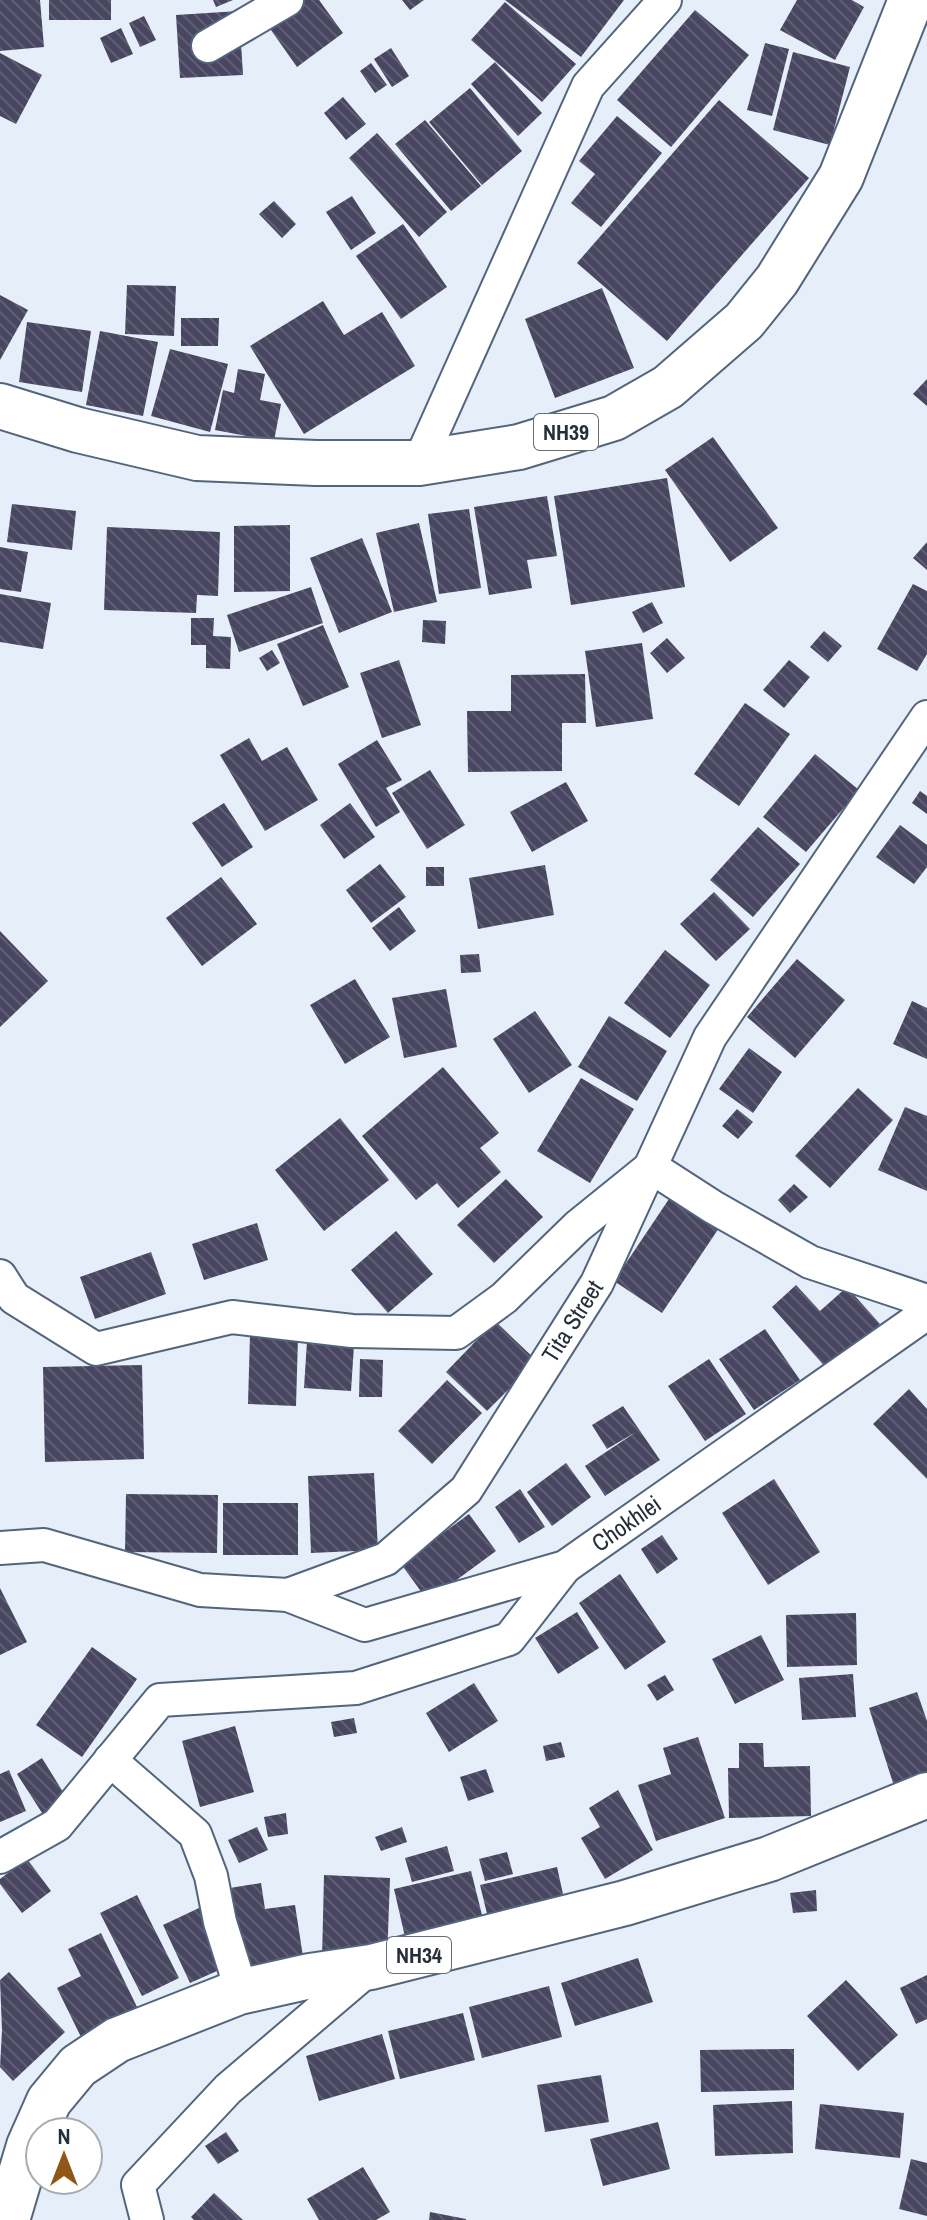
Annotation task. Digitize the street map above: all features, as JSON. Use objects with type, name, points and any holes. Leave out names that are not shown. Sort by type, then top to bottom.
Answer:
[{"type":"highway","name":"NH39","points":[[0,406],[78,430],[197,458],[316,463],[419,463],[519,447],[614,418],[668,387],[744,321],[777,280],[841,177],[911,0]]},
{"type":"highway","name":"NH34","points":[[7,2220],[29,2146],[49,2101],[78,2066],[117,2040],[239,1992],[310,1976],[371,1967],[625,1903],[769,1859],[927,1795]]},
{"type":"street","points":[[208,46],[287,0]]},
{"type":"street","points":[[419,463],[588,86],[665,0]]},
{"type":"street","name":"Tita Street","points":[[0,1548],[44,1545],[200,1590],[288,1595],[386,1559],[466,1490],[597,1283],[710,1037],[927,717]]},
{"type":"street","points":[[0,1276],[14,1298],[96,1349],[232,1317],[352,1331],[456,1333],[504,1298],[578,1226],[651,1167],[713,1207],[810,1262],[927,1301]]},
{"type":"street","name":"Chokhlei","points":[[288,1595],[365,1625],[565,1567],[927,1313]]},
{"type":"street","points":[[0,1857],[57,1825],[160,1700],[356,1688],[509,1639],[565,1567]]},
{"type":"street","points":[[110,1760],[195,1834],[211,1876],[239,1992]]},
{"type":"street","points":[[147,2220],[138,2185],[228,2089],[371,1967]]},
{"type":"building","points":[[0,0],[40,0],[44,47],[0,51]]},
{"type":"building","points":[[49,0],[111,0],[111,20],[49,20]]},
{"type":"building","points":[[213,0],[233,0],[216,7]]},
{"type":"building","points":[[298,0],[319,0],[343,33],[297,67],[266,23]]},
{"type":"building","points":[[402,0],[424,0],[410,10]]},
{"type":"building","points":[[505,0],[624,0],[581,57]]},
{"type":"building","points":[[797,0],[852,0],[864,7],[835,60],[780,30]]},
{"type":"building","points":[[505,2],[576,64],[542,102],[471,40]]},
{"type":"building","points":[[695,10],[749,55],[671,147],[617,100]]},
{"type":"building","points":[[239,11],[243,75],[180,78],[176,15]]},
{"type":"building","points":[[144,16],[156,40],[140,47],[129,23]]},
{"type":"building","points":[[121,28],[133,54],[111,63],[100,38]]},
{"type":"building","points":[[765,43],[789,49],[772,116],[747,110]]},
{"type":"building","points":[[391,48],[409,76],[392,87],[374,59]]},
{"type":"building","points":[[793,52],[850,67],[830,145],[773,130]]},
{"type":"building","points":[[0,53],[42,75],[16,124],[0,116]]},
{"type":"building","points":[[495,62],[542,113],[518,136],[471,84]]},
{"type":"building","points":[[371,63],[387,85],[375,93],[360,71]]},
{"type":"building","points":[[470,88],[522,151],[482,185],[429,122]]},
{"type":"building","points":[[343,97],[366,124],[346,140],[324,113]]},
{"type":"building","points":[[719,100],[809,178],[667,341],[577,263]]},
{"type":"building","points":[[617,116],[662,153],[601,227],[571,203],[595,174],[579,161]]},
{"type":"building","points":[[425,120],[481,186],[451,211],[395,144]]},
{"type":"building","points":[[377,133],[447,212],[419,237],[349,158]]},
{"type":"building","points":[[352,196],[376,233],[351,250],[326,212]]},
{"type":"building","points":[[274,201],[296,224],[282,238],[259,214]]},
{"type":"building","points":[[403,224],[447,287],[401,319],[356,256]]},
{"type":"building","points":[[127,285],[176,286],[174,336],[125,334]]},
{"type":"building","points":[[602,288],[634,368],[555,398],[525,319]]},
{"type":"building","points":[[0,295],[28,310],[0,360]]},
{"type":"building","points":[[323,301],[344,335],[382,312],[415,366],[304,434],[250,346]]},
{"type":"building","points":[[181,318],[219,318],[218,346],[181,346]]},
{"type":"building","points":[[27,322],[91,331],[82,392],[19,382]]},
{"type":"building","points":[[100,331],[158,342],[143,416],[86,405]]},
{"type":"building","points":[[170,349],[228,364],[210,432],[151,416]]},
{"type":"building","points":[[238,369],[265,374],[260,400],[281,404],[274,441],[215,430],[223,390],[234,393]]},
{"type":"building","points":[[927,379],[927,406],[913,394]]},
{"type":"building","points":[[713,437],[778,528],[730,562],[665,470]]},
{"type":"building","points":[[667,478],[685,587],[571,605],[554,496]]},
{"type":"building","points":[[547,496],[557,556],[527,560],[532,588],[489,595],[474,507]]},
{"type":"building","points":[[12,504],[76,511],[72,550],[7,542]]},
{"type":"building","points":[[469,509],[481,588],[439,594],[428,514]]},
{"type":"building","points":[[419,523],[437,602],[394,612],[376,533]]},
{"type":"building","points":[[290,525],[290,591],[234,592],[234,526]]},
{"type":"building","points":[[107,527],[220,532],[218,596],[197,595],[196,613],[104,610]]},
{"type":"building","points":[[362,538],[392,612],[339,633],[310,558]]},
{"type":"building","points":[[927,542],[927,570],[913,558]]},
{"type":"building","points":[[0,547],[28,552],[21,592],[0,589]]},
{"type":"building","points":[[913,584],[927,591],[927,654],[917,671],[877,649]]},
{"type":"building","points":[[311,587],[323,623],[239,652],[227,615]]},
{"type":"building","points":[[0,594],[51,603],[43,649],[0,642]]},
{"type":"building","points":[[652,602],[663,623],[643,633],[632,612]]},
{"type":"building","points":[[191,618],[214,618],[213,636],[231,637],[230,669],[206,668],[206,645],[191,645]]},
{"type":"building","points":[[423,620],[446,621],[445,644],[422,642]]},
{"type":"building","points":[[323,625],[349,687],[303,706],[277,644]]},
{"type":"building","points":[[824,631],[842,646],[828,662],[810,647]]},
{"type":"building","points":[[667,638],[685,658],[667,673],[650,653]]},
{"type":"building","points":[[642,643],[653,719],[596,727],[585,651]]},
{"type":"building","points":[[272,650],[280,663],[267,671],[259,658]]},
{"type":"building","points":[[399,660],[421,725],[382,738],[360,673]]},
{"type":"building","points":[[789,660],[810,677],[784,708],[763,690]]},
{"type":"building","points":[[585,674],[586,723],[562,723],[562,771],[468,772],[467,711],[511,711],[511,675]]},
{"type":"building","points":[[745,703],[790,734],[739,806],[694,774]]},
{"type":"building","points":[[249,738],[262,761],[287,747],[318,800],[265,831],[220,755]]},
{"type":"building","points":[[377,740],[402,780],[386,788],[400,812],[376,827],[338,764]]},
{"type":"building","points":[[815,754],[859,790],[806,852],[763,817]]},
{"type":"building","points":[[430,770],[465,825],[427,849],[392,793]]},
{"type":"building","points":[[566,782],[588,821],[532,852],[510,812]]},
{"type":"building","points":[[920,791],[927,796],[927,814],[912,803]]},
{"type":"building","points":[[224,803],[253,847],[222,867],[192,823]]},
{"type":"building","points":[[350,803],[375,837],[344,859],[320,825]]},
{"type":"building","points":[[900,825],[927,845],[927,867],[914,884],[876,857]]},
{"type":"building","points":[[758,827],[800,864],[753,917],[710,880]]},
{"type":"building","points":[[380,864],[406,897],[371,923],[346,890]]},
{"type":"building","points":[[545,865],[554,915],[478,929],[469,878]]},
{"type":"building","points":[[426,867],[444,867],[444,886],[426,886]]},
{"type":"building","points":[[221,877],[257,924],[202,966],[166,918]]},
{"type":"building","points":[[714,892],[750,929],[716,961],[680,924]]},
{"type":"building","points":[[399,907],[416,931],[390,951],[372,928]]},
{"type":"building","points":[[0,931],[48,981],[0,1027]]},
{"type":"building","points":[[665,950],[710,985],[670,1038],[624,1003]]},
{"type":"building","points":[[479,954],[481,972],[461,973],[460,955]]},
{"type":"building","points":[[797,959],[845,1000],[795,1058],[747,1017]]},
{"type":"building","points":[[355,979],[390,1037],[345,1064],[310,1005]]},
{"type":"building","points":[[446,989],[457,1047],[404,1058],[392,998]]},
{"type":"building","points":[[912,1001],[927,1008],[927,1059],[893,1044]]},
{"type":"building","points":[[535,1011],[572,1065],[529,1093],[493,1039]]},
{"type":"building","points":[[609,1016],[667,1051],[637,1101],[578,1067]]},
{"type":"building","points":[[749,1048],[782,1072],[753,1113],[719,1089]]},
{"type":"building","points":[[443,1067],[499,1133],[480,1148],[501,1172],[458,1208],[437,1183],[416,1200],[362,1136]]},
{"type":"building","points":[[581,1078],[634,1109],[590,1183],[537,1151]]},
{"type":"building","points":[[858,1088],[893,1120],[830,1188],[795,1156]]},
{"type":"building","points":[[905,1107],[927,1116],[927,1191],[878,1170]]},
{"type":"building","points":[[737,1109],[753,1122],[738,1139],[722,1126]]},
{"type":"building","points":[[340,1118],[389,1180],[324,1231],[275,1170]]},
{"type":"building","points":[[506,1179],[543,1217],[494,1263],[457,1225]]},
{"type":"building","points":[[794,1184],[808,1197],[790,1213],[778,1200]]},
{"type":"building","points":[[671,1196],[719,1228],[662,1313],[614,1281]]},
{"type":"building","points":[[257,1223],[268,1260],[204,1280],[192,1244]]},
{"type":"building","points":[[396,1231],[433,1274],[388,1313],[351,1270]]},
{"type":"building","points":[[151,1252],[166,1294],[95,1319],[80,1277]]},
{"type":"building","points":[[796,1285],[820,1311],[847,1287],[880,1324],[828,1370],[772,1307]]},
{"type":"building","points":[[495,1321],[537,1361],[487,1411],[446,1372]]},
{"type":"building","points":[[765,1329],[800,1380],[754,1410],[719,1359]]},
{"type":"building","points":[[250,1335],[298,1337],[296,1406],[248,1404]]},
{"type":"building","points":[[307,1341],[354,1345],[351,1391],[304,1388]]},
{"type":"building","points":[[360,1359],[383,1360],[382,1397],[359,1397]]},
{"type":"building","points":[[709,1359],[746,1414],[705,1441],[668,1386]]},
{"type":"building","points":[[142,1365],[144,1459],[45,1462],[43,1367]]},
{"type":"building","points":[[447,1380],[482,1413],[432,1464],[398,1431]]},
{"type":"building","points":[[909,1389],[927,1409],[927,1479],[873,1424]]},
{"type":"building","points":[[623,1406],[660,1460],[605,1496],[585,1466],[636,1432],[607,1449],[592,1425]]},
{"type":"building","points":[[566,1463],[591,1497],[552,1526],[527,1492]]},
{"type":"building","points":[[374,1473],[378,1550],[311,1553],[308,1476]]},
{"type":"building","points":[[774,1479],[820,1552],[768,1585],[722,1513]]},
{"type":"building","points":[[520,1489],[545,1527],[519,1543],[495,1507]]},
{"type":"building","points":[[126,1494],[218,1495],[217,1553],[125,1552]]},
{"type":"building","points":[[223,1503],[298,1503],[298,1555],[223,1555]]},
{"type":"building","points":[[469,1514],[496,1551],[428,1601],[401,1564]]},
{"type":"building","points":[[662,1535],[678,1559],[657,1574],[641,1549]]},
{"type":"building","points":[[620,1574],[666,1642],[625,1670],[579,1603]]},
{"type":"building","points":[[0,1588],[27,1642],[0,1655]]},
{"type":"building","points":[[577,1612],[599,1648],[558,1674],[535,1638]]},
{"type":"building","points":[[856,1613],[857,1665],[787,1667],[786,1615]]},
{"type":"building","points":[[761,1635],[784,1680],[735,1704],[712,1659]]},
{"type":"building","points":[[92,1647],[137,1679],[82,1757],[36,1725]]},
{"type":"building","points":[[853,1674],[856,1717],[802,1720],[799,1678]]},
{"type":"building","points":[[665,1675],[674,1690],[657,1701],[647,1685]]},
{"type":"building","points":[[474,1683],[498,1721],[449,1752],[426,1713]]},
{"type":"building","points":[[917,1692],[927,1721],[927,1775],[894,1786],[869,1708]]},
{"type":"building","points":[[354,1718],[357,1733],[334,1737],[331,1722]]},
{"type":"building","points":[[235,1726],[254,1792],[200,1807],[182,1741]]},
{"type":"building","points":[[698,1737],[725,1818],[656,1841],[638,1785],[671,1774],[663,1748]]},
{"type":"building","points":[[561,1742],[565,1757],[546,1761],[543,1746]]},
{"type":"building","points":[[739,1743],[763,1743],[764,1767],[810,1766],[811,1816],[729,1818],[728,1768],[739,1768]]},
{"type":"building","points":[[42,1758],[68,1800],[44,1816],[17,1774]]},
{"type":"building","points":[[486,1769],[494,1792],[468,1801],[460,1777]]},
{"type":"building","points":[[9,1770],[26,1811],[0,1822],[0,1774]]},
{"type":"building","points":[[618,1790],[653,1850],[605,1879],[581,1838],[600,1827],[589,1808]]},
{"type":"building","points":[[286,1813],[288,1834],[268,1837],[264,1817]]},
{"type":"building","points":[[257,1827],[268,1850],[239,1863],[228,1840]]},
{"type":"building","points":[[402,1827],[407,1842],[381,1851],[375,1837]]},
{"type":"building","points":[[447,1846],[454,1871],[412,1882],[405,1858]]},
{"type":"building","points":[[507,1852],[513,1874],[485,1881],[479,1859]]},
{"type":"building","points":[[27,1859],[51,1891],[22,1913],[0,1884],[0,1879]]},
{"type":"building","points":[[557,1867],[567,1912],[491,1930],[480,1885]]},
{"type":"building","points":[[471,1871],[486,1931],[408,1950],[394,1889]]},
{"type":"building","points":[[324,1875],[390,1878],[387,1961],[322,1959]]},
{"type":"building","points":[[261,1883],[265,1909],[295,1905],[304,1963],[243,1972],[230,1888]]},
{"type":"building","points":[[816,1890],[817,1911],[793,1913],[790,1893]]},
{"type":"building","points":[[137,1895],[179,1978],[142,1996],[100,1913]]},
{"type":"building","points":[[199,1908],[226,1967],[190,1983],[163,1925]]},
{"type":"building","points":[[101,1933],[138,2009],[81,2037],[57,1988],[81,1976],[68,1949]]},
{"type":"building","points":[[638,1958],[653,2002],[575,2026],[561,1983]]},
{"type":"building","points":[[9,1972],[65,2032],[13,2081],[0,2067],[0,1980]]},
{"type":"building","points":[[927,1975],[927,2019],[916,2024],[900,1988]]},
{"type":"building","points":[[846,1980],[898,2035],[858,2071],[807,2016]]},
{"type":"building","points":[[549,1986],[562,2037],[482,2058],[469,2007]]},
{"type":"building","points":[[463,2013],[475,2060],[400,2079],[388,2031]]},
{"type":"building","points":[[382,2034],[395,2079],[319,2101],[306,2056]]},
{"type":"building","points":[[794,2049],[794,2090],[701,2092],[700,2050]]},
{"type":"building","points":[[601,2075],[609,2122],[545,2132],[537,2085]]},
{"type":"building","points":[[792,2101],[793,2153],[715,2156],[713,2105]]},
{"type":"building","points":[[820,2104],[904,2113],[900,2158],[815,2149]]},
{"type":"building","points":[[658,2122],[670,2169],[603,2186],[590,2139]]},
{"type":"building","points":[[226,2132],[239,2151],[218,2164],[205,2146]]},
{"type":"building","points":[[911,2159],[927,2163],[927,2216],[899,2209]]},
{"type":"building","points":[[363,2167],[390,2212],[376,2220],[319,2220],[307,2199]]},
{"type":"building","points":[[214,2193],[243,2220],[194,2220],[191,2217]]},
{"type":"building","points":[[430,2212],[466,2219],[466,2220],[429,2220]]}]
